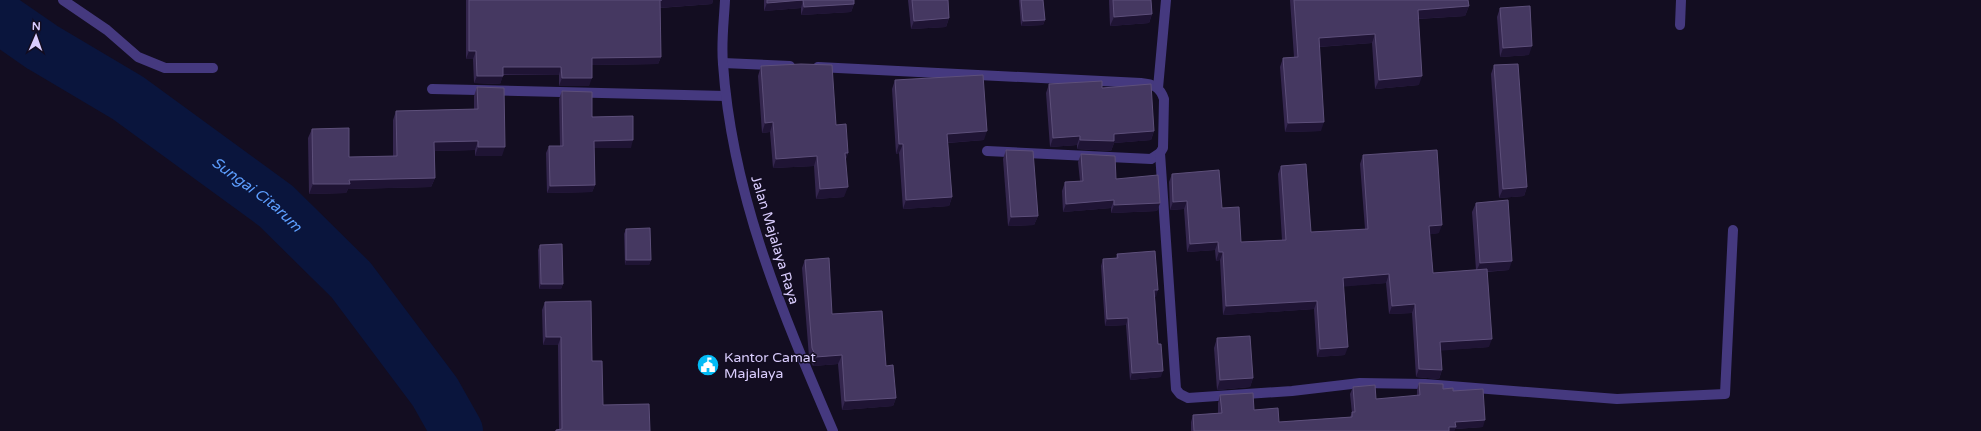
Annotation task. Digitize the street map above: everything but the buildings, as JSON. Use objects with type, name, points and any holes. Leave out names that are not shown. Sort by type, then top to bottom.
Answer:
[{"type":"street","points":[[63,0],[107,30],[138,57],[165,68],[213,68]]},
{"type":"street","name":"Jalan Majalaya Raya","points":[[725,0],[722,62],[726,96],[740,179],[762,254],[787,324],[833,431]]},
{"type":"street","points":[[1158,88],[1166,0]]},
{"type":"street","points":[[1680,25],[1681,0]]},
{"type":"street","points":[[722,62],[1141,83],[1150,84],[1158,88],[1164,99],[1163,148],[1160,153],[1151,159],[1145,160],[987,151]]},
{"type":"street","points":[[432,89],[726,96]]},
{"type":"street","points":[[1160,153],[1176,389],[1180,394],[1188,398],[1292,391],[1360,383],[1424,384],[1617,399],[1725,394],[1733,230]]},
{"type":"waterway","name":"Sungai Citarum","points":[[0,18],[42,47],[128,98],[276,206],[351,280],[435,392],[457,431]]},
{"type":"place","name":"Kantor Camat Majalaya","points":[[708,365]]}]
